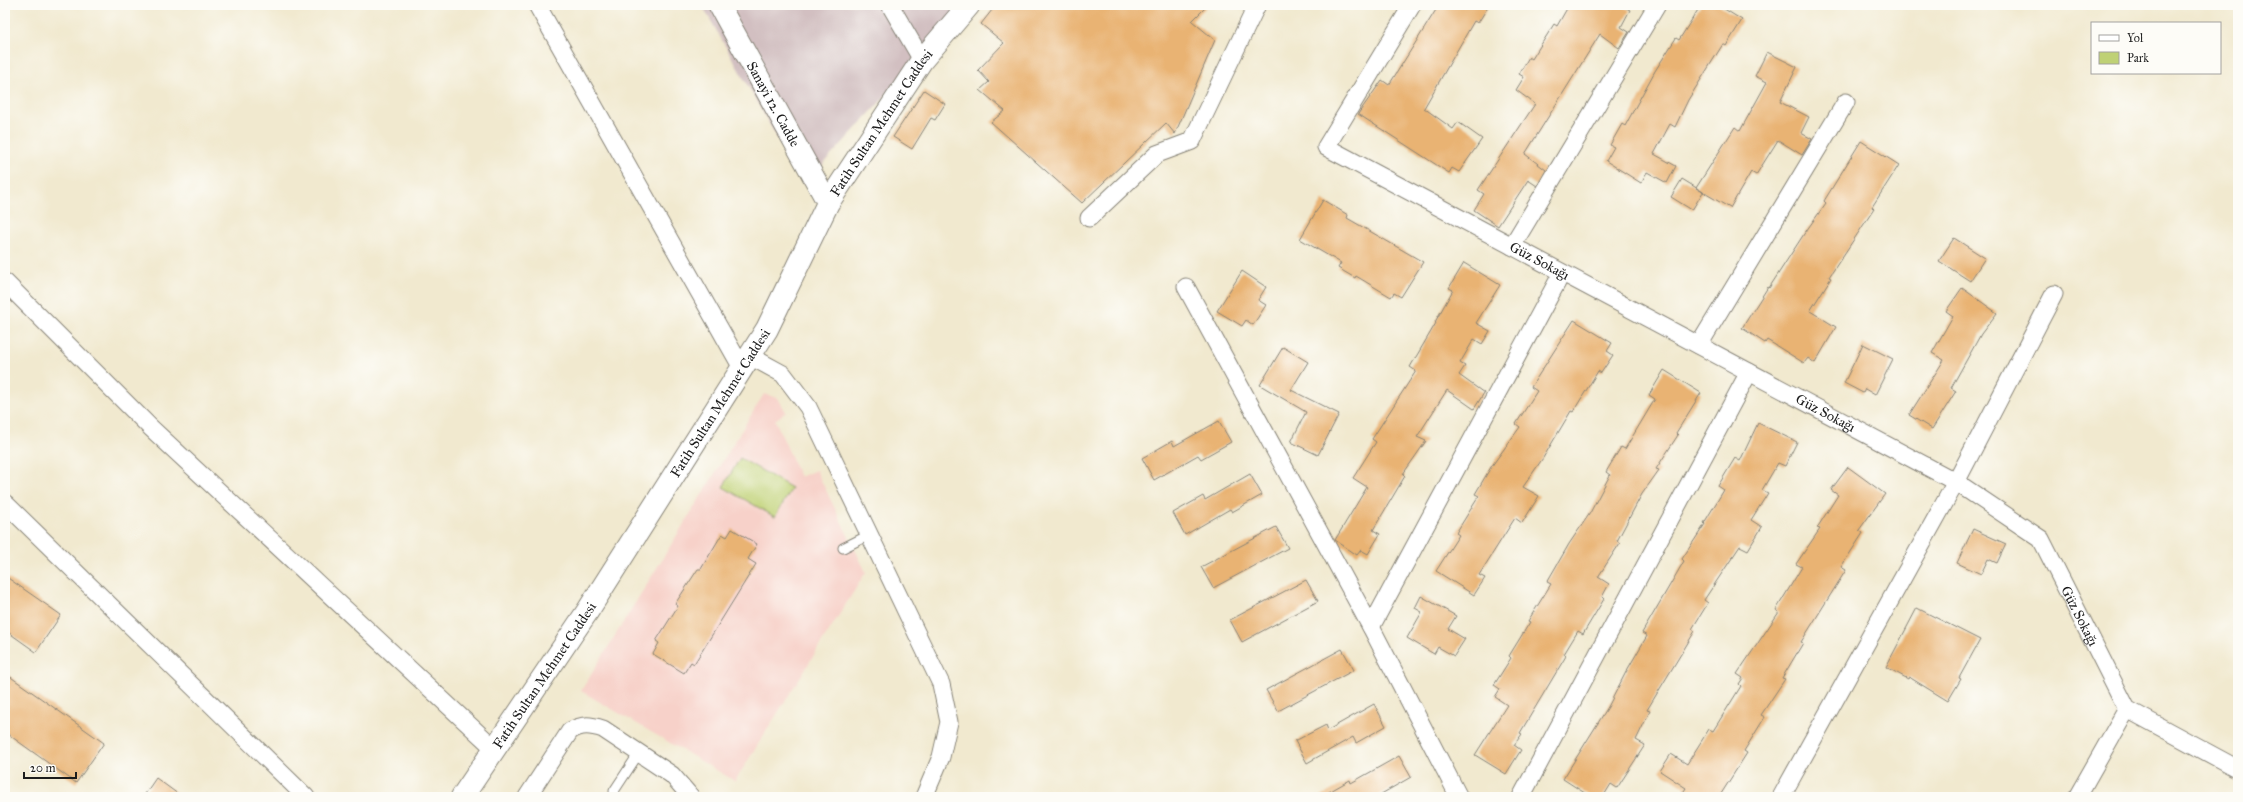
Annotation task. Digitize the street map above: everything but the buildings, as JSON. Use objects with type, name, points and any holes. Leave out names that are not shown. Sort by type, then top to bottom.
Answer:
[{"type":"main road","name":"Fatih Sultan Mehmet Caddesi","points":[[462,797],[587,612],[767,329],[828,203],[922,60],[969,5]]},
{"type":"street","points":[[537,5],[746,362],[783,374],[808,407],[941,684],[950,722],[941,756],[924,797]]},
{"type":"street","name":"Sanayi 12. Cadde","points":[[720,5],[828,203]]},
{"type":"street","points":[[890,5],[922,60]]},
{"type":"street","points":[[1089,218],[1157,154],[1192,141],[1257,5]]},
{"type":"street","name":"Güz Sokağı","points":[[1412,5],[1326,147],[1956,482],[2041,539],[2127,710]]},
{"type":"street","points":[[1512,246],[1657,5]]},
{"type":"street","points":[[1699,346],[1846,102]]},
{"type":"street","points":[[1371,627],[1562,273]]},
{"type":"street","points":[[5,282],[151,428],[495,749]]},
{"type":"street","points":[[1186,287],[1371,627],[1459,797]]},
{"type":"street","points":[[1781,797],[1956,482],[2054,294]]},
{"type":"street","points":[[1521,797],[1749,372]]},
{"type":"street","points":[[5,503],[306,797]]},
{"type":"street","points":[[2078,797],[2127,710],[2238,769]]},
{"type":"street","points":[[527,797],[570,731],[578,726],[591,725],[604,729],[672,775],[691,797]]},
{"type":"lane","points":[[843,548],[869,535]]},
{"type":"lane","points":[[614,791],[639,753]]},
{"type":"shaded area","points":[[702,5],[969,5],[804,185]]},
{"type":"shaded area","points":[[764,394],[778,398],[786,412],[775,420],[800,477],[816,470],[866,572],[735,781],[581,691]]},
{"type":"green space","points":[[740,458],[792,488],[775,517],[723,487]]}]
